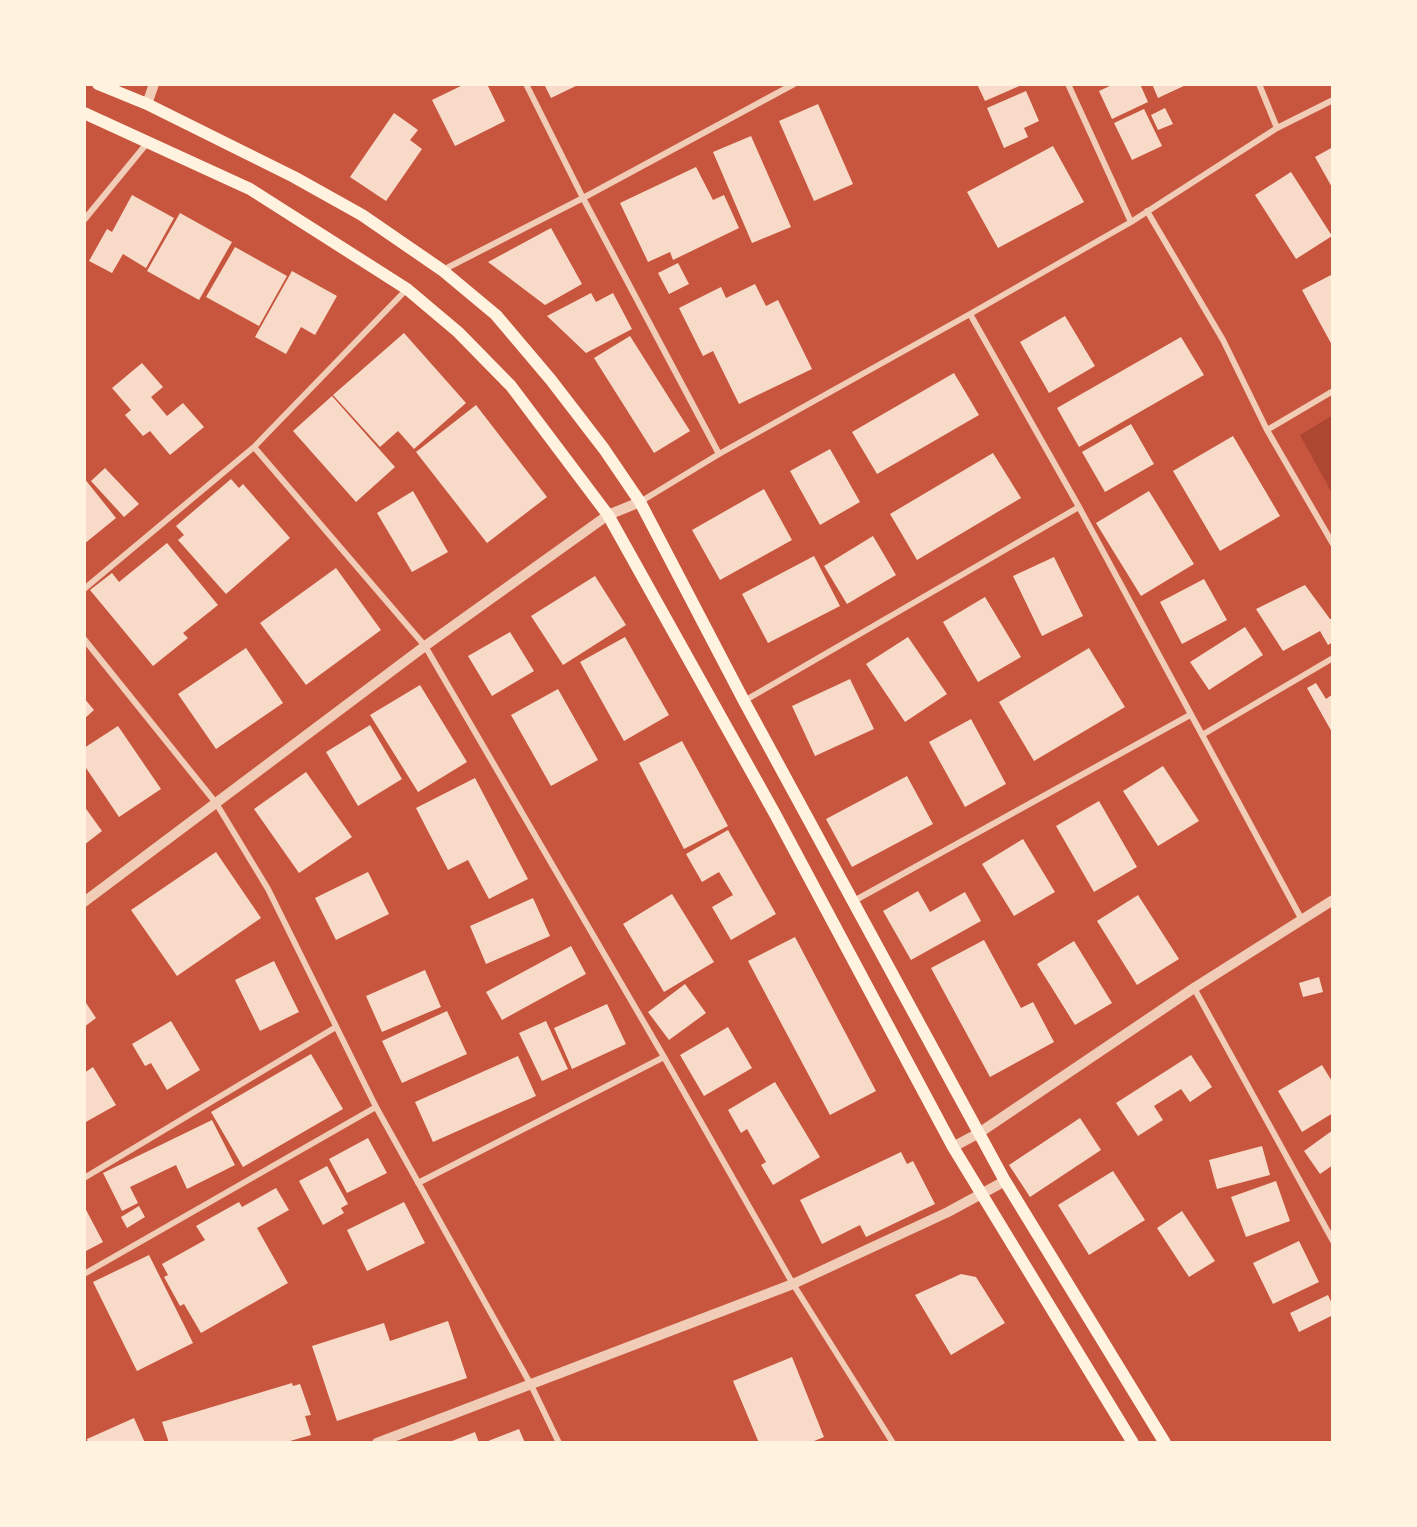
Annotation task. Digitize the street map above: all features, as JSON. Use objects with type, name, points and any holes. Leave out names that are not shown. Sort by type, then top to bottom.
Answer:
[{"type":"main road","points":[[98,84],[147,104],[304,182],[362,215],[442,270],[496,315],[551,380],[597,440],[640,502],[852,902],[1005,1181],[1165,1443]]},
{"type":"main road","points":[[84,113],[250,189],[407,289],[458,332],[511,386],[608,514],[775,814],[953,1147],[1133,1443]]},
{"type":"street","points":[[147,104],[154,84]]},
{"type":"street","points":[[526,84],[583,198],[719,454]]},
{"type":"street","points":[[442,270],[583,198],[794,84]]},
{"type":"street","points":[[1068,84],[1131,222]]},
{"type":"street","points":[[1259,84],[1277,128]]},
{"type":"street","points":[[84,902],[425,646],[608,514],[640,502],[719,454],[970,314],[1131,222],[1277,128],[1333,100]]},
{"type":"street","points":[[84,220],[148,142]]},
{"type":"street","points":[[1147,211],[1223,340],[1267,430],[1333,544]]},
{"type":"street","points":[[84,589],[254,447],[407,289]]},
{"type":"street","points":[[970,314],[1078,507],[1302,920]]},
{"type":"street","points":[[1267,430],[1333,391]]},
{"type":"street","points":[[254,447],[425,646],[664,1057],[792,1284],[893,1443]]},
{"type":"street","points":[[744,701],[1078,507]]},
{"type":"street","points":[[84,639],[216,803],[268,889],[376,1107],[531,1385],[559,1443]]},
{"type":"street","points":[[1202,735],[1333,658]]},
{"type":"street","points":[[852,902],[1191,715]]},
{"type":"street","points":[[953,1147],[979,1133],[1194,988],[1333,900]]},
{"type":"street","points":[[1194,988],[1333,1241]]},
{"type":"street","points":[[84,1178],[336,1027]]},
{"type":"street","points":[[418,1183],[664,1057]]},
{"type":"street","points":[[84,1274],[376,1107]]},
{"type":"street","points":[[377,1443],[792,1284],[948,1212],[1005,1181]]},
{"type":"shaded area","points":[[1333,415],[1333,495],[1300,435]]},
{"type":"building","points":[[465,84],[487,84],[505,121],[455,146],[432,100]]},
{"type":"building","points":[[544,84],[580,84],[551,98]]},
{"type":"building","points":[[977,84],[1024,84],[985,101]]},
{"type":"building","points":[[1114,84],[1140,84],[1148,102],[1112,119],[1099,91]]},
{"type":"building","points":[[1152,84],[1188,84],[1158,98]]},
{"type":"building","points":[[1026,91],[1039,121],[1024,128],[1028,137],[1004,148],[987,108]]},
{"type":"building","points":[[818,104],[853,184],[814,201],[779,121]]},
{"type":"building","points":[[1165,108],[1173,124],[1158,130],[1151,115]]},
{"type":"building","points":[[1144,109],[1162,146],[1132,160],[1114,123]]},
{"type":"building","points":[[394,113],[418,130],[410,140],[422,149],[386,201],[350,177]]},
{"type":"building","points":[[751,136],[791,227],[752,243],[713,152]]},
{"type":"building","points":[[1053,146],[1084,202],[998,248],[967,192]]},
{"type":"building","points":[[1333,147],[1333,189],[1315,157]]},
{"type":"building","points":[[696,167],[713,200],[724,195],[739,228],[673,260],[670,252],[648,262],[620,203]]},
{"type":"building","points":[[1291,172],[1332,236],[1296,259],[1255,195]]},
{"type":"building","points":[[132,195],[174,218],[146,268],[123,254],[112,273],[89,261],[107,229],[112,232]]},
{"type":"building","points":[[180,213],[232,242],[199,300],[147,271]]},
{"type":"building","points":[[551,228],[582,284],[545,305],[488,262]]},
{"type":"building","points":[[235,247],[287,276],[259,326],[206,297]]},
{"type":"building","points":[[678,263],[689,284],[669,294],[658,273]]},
{"type":"building","points":[[292,271],[337,296],[315,335],[301,327],[286,354],[255,337]]},
{"type":"building","points":[[1333,274],[1333,347],[1302,290]]},
{"type":"building","points":[[755,284],[766,306],[778,300],[812,369],[739,404],[713,351],[703,356],[679,308],[721,287],[726,298]]},
{"type":"building","points":[[591,293],[596,302],[613,293],[632,329],[586,353],[547,316]]},
{"type":"building","points":[[1065,316],[1095,366],[1049,393],[1020,342]]},
{"type":"building","points":[[404,333],[466,403],[414,449],[398,431],[380,447],[333,395]]},
{"type":"building","points":[[630,336],[690,431],[654,453],[594,358]]},
{"type":"building","points":[[1181,337],[1204,375],[1079,447],[1057,408]]},
{"type":"building","points":[[142,363],[163,387],[151,397],[167,416],[183,403],[204,427],[170,455],[150,431],[143,436],[125,415],[131,410],[112,388]]},
{"type":"building","points":[[954,373],[979,415],[877,474],[852,432]]},
{"type":"building","points":[[332,396],[395,467],[356,502],[293,431]]},
{"type":"building","points":[[476,405],[547,497],[487,543],[416,452]]},
{"type":"building","points":[[1131,424],[1154,464],[1105,492],[1082,452]]},
{"type":"building","points":[[1233,436],[1280,516],[1220,551],[1173,471]]},
{"type":"building","points":[[830,449],[860,502],[820,525],[790,471]]},
{"type":"building","points":[[993,453],[1021,498],[917,560],[890,514]]},
{"type":"building","points":[[105,468],[139,504],[124,517],[91,481]]},
{"type":"building","points":[[84,478],[116,518],[84,544]]},
{"type":"building","points":[[231,479],[239,488],[243,484],[290,538],[226,594],[178,540],[184,535],[176,526]]},
{"type":"building","points":[[764,489],[792,540],[720,580],[692,530]]},
{"type":"building","points":[[413,491],[448,552],[412,572],[377,513]]},
{"type":"building","points":[[1149,491],[1194,564],[1141,596],[1096,523]]},
{"type":"building","points":[[873,536],[896,575],[847,604],[824,566]]},
{"type":"building","points":[[167,543],[218,605],[183,633],[188,638],[153,666],[90,590],[112,573],[119,582]]},
{"type":"building","points":[[814,556],[840,606],[768,643],[742,594]]},
{"type":"building","points":[[1054,557],[1083,616],[1042,636],[1013,576]]},
{"type":"building","points":[[336,568],[381,630],[306,685],[260,623]]},
{"type":"building","points":[[595,576],[626,625],[563,665],[531,616]]},
{"type":"building","points":[[1204,579],[1227,620],[1182,644],[1160,602]]},
{"type":"building","points":[[1305,585],[1330,619],[1333,619],[1333,642],[1328,645],[1320,631],[1283,651],[1256,609]]},
{"type":"building","points":[[985,597],[1021,657],[978,682],[943,622]]},
{"type":"building","points":[[1245,627],[1263,655],[1209,690],[1190,662]]},
{"type":"building","points":[[510,632],[534,671],[492,696],[468,656]]},
{"type":"building","points":[[625,637],[669,715],[624,741],[580,662]]},
{"type":"building","points":[[908,637],[947,694],[905,722],[866,664]]},
{"type":"building","points":[[246,648],[283,703],[216,749],[178,694]]},
{"type":"building","points":[[1089,648],[1125,707],[1034,761],[999,702]]},
{"type":"building","points":[[850,679],[874,729],[815,756],[792,706]]},
{"type":"building","points":[[1316,683],[1326,699],[1333,694],[1333,734],[1307,688]]},
{"type":"building","points":[[420,685],[467,762],[418,792],[370,715]]},
{"type":"building","points":[[558,689],[598,760],[551,786],[511,715]]},
{"type":"building","points":[[84,698],[94,710],[84,719]]},
{"type":"building","points":[[971,719],[1006,784],[965,807],[929,742]]},
{"type":"building","points":[[370,725],[402,779],[358,806],[326,752]]},
{"type":"building","points":[[118,726],[161,789],[119,817],[84,765],[84,748]]},
{"type":"building","points":[[682,741],[728,826],[684,849],[639,763]]},
{"type":"building","points":[[1163,766],[1199,821],[1158,846],[1123,791]]},
{"type":"building","points":[[306,772],[352,837],[299,873],[254,809]]},
{"type":"building","points":[[907,776],[933,824],[852,867],[826,819]]},
{"type":"building","points":[[475,778],[528,879],[489,899],[468,860],[448,870],[416,808]]},
{"type":"building","points":[[1099,801],[1137,867],[1094,892],[1056,826]]},
{"type":"building","points":[[84,806],[102,831],[84,845]]},
{"type":"building","points":[[728,830],[776,914],[731,940],[712,907],[733,895],[719,872],[702,882],[686,854]]},
{"type":"building","points":[[1023,839],[1055,892],[1014,916],[982,864]]},
{"type":"building","points":[[216,852],[261,918],[177,976],[131,910]]},
{"type":"building","points":[[368,872],[389,914],[336,940],[315,898]]},
{"type":"building","points":[[918,891],[930,912],[965,892],[981,921],[911,960],[883,911]]},
{"type":"building","points":[[672,894],[714,962],[664,992],[623,924]]},
{"type":"building","points":[[1138,895],[1179,959],[1137,985],[1097,921]]},
{"type":"building","points":[[533,898],[550,936],[486,964],[470,926]]},
{"type":"building","points":[[795,937],[876,1091],[830,1115],[748,961]]},
{"type":"building","points":[[984,940],[1021,1008],[1033,1002],[1054,1042],[990,1077],[931,968]]},
{"type":"building","points":[[1074,941],[1112,1003],[1075,1025],[1037,964]]},
{"type":"building","points":[[571,946],[586,974],[502,1020],[486,992]]},
{"type":"building","points":[[274,961],[299,1012],[260,1031],[235,980]]},
{"type":"building","points":[[425,970],[441,1007],[382,1032],[366,996]]},
{"type":"building","points":[[1319,977],[1323,992],[1303,997],[1299,983]]},
{"type":"building","points":[[685,984],[706,1013],[669,1040],[648,1012]]},
{"type":"building","points":[[84,1000],[96,1018],[84,1027]]},
{"type":"building","points":[[607,1004],[626,1044],[572,1069],[554,1028]]},
{"type":"building","points":[[447,1011],[467,1054],[402,1083],[382,1041]]},
{"type":"building","points":[[171,1021],[200,1070],[167,1090],[151,1063],[145,1066],[132,1044]]},
{"type":"building","points":[[546,1021],[568,1069],[542,1081],[519,1033]]},
{"type":"building","points":[[728,1027],[752,1068],[704,1096],[680,1055]]},
{"type":"building","points":[[311,1054],[343,1109],[243,1167],[211,1112]]},
{"type":"building","points":[[1191,1055],[1212,1087],[1190,1102],[1181,1089],[1154,1106],[1163,1120],[1138,1136],[1116,1103]]},
{"type":"building","points":[[518,1056],[536,1096],[433,1142],[415,1102]]},
{"type":"building","points":[[1322,1065],[1333,1083],[1333,1113],[1302,1132],[1278,1091]]},
{"type":"building","points":[[93,1067],[116,1105],[84,1123],[84,1073]]},
{"type":"building","points":[[775,1082],[820,1157],[773,1185],[761,1165],[766,1162],[747,1129],[741,1133],[728,1110]]},
{"type":"building","points":[[1080,1118],[1101,1150],[1030,1197],[1009,1165]]},
{"type":"building","points":[[212,1120],[235,1165],[187,1189],[176,1165],[130,1187],[138,1203],[122,1211],[103,1173]]},
{"type":"building","points":[[1333,1130],[1333,1165],[1320,1174],[1304,1151]]},
{"type":"building","points":[[368,1138],[387,1173],[347,1193],[329,1159]]},
{"type":"building","points":[[1262,1146],[1270,1175],[1217,1189],[1209,1160]]},
{"type":"building","points":[[901,1152],[907,1164],[913,1161],[935,1204],[866,1237],[860,1225],[822,1244],[800,1200]]},
{"type":"building","points":[[327,1166],[348,1204],[341,1208],[344,1213],[323,1225],[299,1181]]},
{"type":"building","points":[[1113,1171],[1145,1220],[1089,1255],[1058,1205]]},
{"type":"building","points":[[1276,1181],[1290,1221],[1246,1237],[1231,1197]]},
{"type":"building","points":[[276,1188],[289,1210],[257,1228],[288,1283],[201,1333],[184,1304],[180,1306],[164,1277],[168,1275],[162,1264],[205,1240],[196,1226],[239,1202],[242,1207]]},
{"type":"building","points":[[404,1202],[425,1243],[367,1271],[347,1230]]},
{"type":"building","points":[[84,1206],[103,1242],[84,1252]]},
{"type":"building","points":[[139,1206],[145,1217],[127,1228],[121,1217]]},
{"type":"building","points":[[1182,1211],[1215,1261],[1189,1277],[1157,1228]]},
{"type":"building","points":[[1299,1241],[1319,1282],[1273,1304],[1253,1263]]},
{"type":"building","points":[[149,1255],[193,1343],[137,1371],[93,1282]]},
{"type":"building","points":[[961,1274],[976,1277],[1005,1323],[951,1355],[915,1295]]},
{"type":"building","points":[[1328,1295],[1333,1306],[1333,1315],[1299,1332],[1290,1313]]},
{"type":"building","points":[[448,1321],[467,1378],[337,1421],[312,1346],[384,1323],[390,1341]]},
{"type":"building","points":[[792,1357],[824,1437],[809,1443],[759,1443],[733,1381]]},
{"type":"building","points":[[292,1383],[293,1386],[300,1384],[311,1415],[305,1416],[311,1435],[283,1443],[169,1443],[162,1422]]},
{"type":"building","points":[[134,1418],[145,1443],[88,1443],[87,1439]]},
{"type":"building","points":[[519,1429],[525,1443],[483,1443]]},
{"type":"building","points":[[475,1432],[479,1443],[447,1443]]}]
